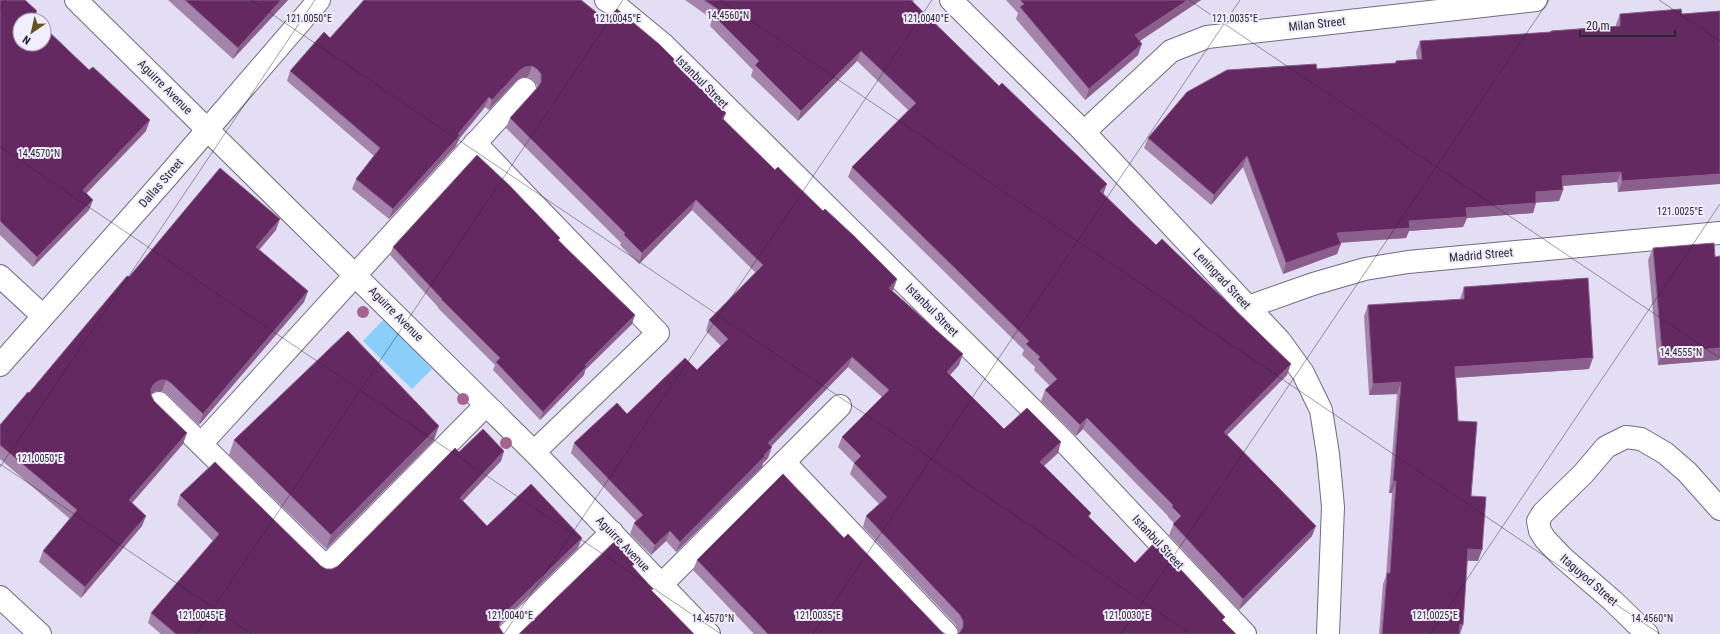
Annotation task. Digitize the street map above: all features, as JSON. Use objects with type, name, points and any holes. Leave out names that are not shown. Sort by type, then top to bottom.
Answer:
[{"type":"street","name":"Aguirre Avenue","points":[[76,0],[534,452],[709,634]]},
{"type":"street","name":"Dallas Street","points":[[0,365],[208,129],[319,0]]},
{"type":"street","name":"Istanbul Street","points":[[606,0],[618,7],[664,45],[1058,435],[1245,634]]},
{"type":"street","name":"Leningrad Street","points":[[951,0],[1084,132],[1280,341],[1303,373],[1321,410],[1328,454],[1333,507],[1328,634]]},
{"type":"street","name":"Milan Street","points":[[1084,132],[1171,51],[1207,37],[1536,0]]},
{"type":"street","points":[[201,444],[525,89]]},
{"type":"street","points":[[475,143],[658,333],[534,452]]},
{"type":"street","name":"Madrid Street","points":[[1248,306],[1313,284],[1365,269],[1408,262],[1720,233]]},
{"type":"street","points":[[0,276],[43,316]]},
{"type":"street","points":[[160,403],[326,567],[486,404]]},
{"type":"street","points":[[662,584],[840,406]]},
{"type":"street","name":"Itaguyod Street","points":[[1647,634],[1562,557],[1540,531],[1538,522],[1543,513],[1582,474],[1606,447],[1626,437],[1641,439],[1665,452],[1720,509]]},
{"type":"street","points":[[784,462],[947,634]]},
{"type":"street","points":[[508,634],[612,532]]},
{"type":"street","points":[[0,597],[40,634]]},
{"type":"water","points":[[384,319],[432,369],[412,389],[363,341]]},
{"type":"building","points":[[0,0],[25,0],[37,11],[12,12],[12,52],[52,52],[52,35],[89,70],[93,67],[150,120],[83,190],[93,200],[37,257],[0,221]]},
{"type":"building","points":[[185,0],[281,0],[238,48]]},
{"type":"building","points":[[364,0],[581,0],[606,20],[617,9],[659,44],[676,61],[674,63],[726,113],[722,118],[775,170],[778,167],[823,211],[825,209],[854,236],[897,279],[889,288],[963,354],[947,372],[1004,429],[1027,408],[1061,442],[1040,462],[1091,513],[1088,516],[1135,563],[1155,542],[1225,617],[1222,620],[1236,634],[957,634],[963,627],[963,621],[960,615],[866,516],[887,497],[854,463],[861,456],[842,437],[889,390],[852,357],[768,443],[772,447],[764,455],[765,456],[680,542],[670,531],[655,545],[634,523],[643,515],[574,443],[617,403],[627,414],[685,358],[697,370],[728,339],[709,320],[763,265],[696,200],[642,253],[624,235],[625,233],[510,118],[541,82],[541,74],[532,66],[525,67],[520,70],[492,100],[489,97],[458,134],[460,135],[393,209],[356,179],[380,148],[290,71],[324,32],[330,38]]},
{"type":"building","points":[[704,0],[911,0],[999,86],[1002,83],[1107,184],[1100,191],[1156,245],[1162,239],[1291,364],[1224,432],[1316,526],[1243,599],[1173,524],[1181,516],[1172,507],[1173,505],[1087,418],[1080,425],[1045,390],[1057,379],[1038,359],[1040,357],[1026,344],[1029,341],[852,167],[916,103],[861,51],[801,111],[755,65],[759,61],[713,15],[719,10]]},
{"type":"building","points":[[1020,0],[1188,0],[1135,35],[1142,44],[1089,89],[1020,7],[1024,4]]},
{"type":"building","points":[[1681,9],[1682,14],[1720,11],[1720,174],[1622,181],[1621,172],[1562,176],[1563,190],[1536,192],[1536,203],[1466,208],[1467,217],[1409,221],[1410,228],[1337,233],[1341,244],[1286,263],[1247,156],[1214,195],[1148,138],[1187,92],[1227,70],[1316,64],[1317,69],[1396,63],[1396,61],[1422,59],[1420,41],[1620,26],[1620,14]]},
{"type":"building","points":[[477,155],[509,185],[560,238],[558,240],[635,315],[585,365],[587,366],[543,412],[496,362],[500,358],[441,299],[393,247]]},
{"type":"building","points":[[220,168],[280,219],[256,247],[308,291],[203,414],[171,383],[166,380],[160,380],[154,384],[151,389],[151,395],[154,401],[187,433],[129,500],[146,516],[85,587],[43,551],[77,510],[0,445],[0,425],[28,392],[29,393],[127,276],[129,277]]},
{"type":"building","points":[[1714,243],[1715,257],[1720,256],[1720,348],[1662,353],[1653,248]]},
{"type":"building","points":[[1588,278],[1593,358],[1455,367],[1458,421],[1477,422],[1471,496],[1486,497],[1482,550],[1468,549],[1463,625],[1460,624],[1459,634],[1382,634],[1387,573],[1390,573],[1396,481],[1393,481],[1401,382],[1373,384],[1368,305],[1464,299],[1464,287]]},
{"type":"building","points":[[348,331],[439,426],[331,535],[234,440]]},
{"type":"building","points":[[483,429],[504,451],[460,498],[487,526],[531,484],[582,538],[503,615],[499,627],[504,634],[176,634],[151,613],[219,534],[180,495],[215,462],[321,566],[326,569],[332,569],[338,566],[455,448],[459,452]]},
{"type":"building","points":[[783,474],[844,538],[848,534],[945,634],[768,634],[697,560]]},
{"type":"building","points":[[615,541],[636,563],[632,566],[653,589],[651,590],[694,634],[519,634]]}]
